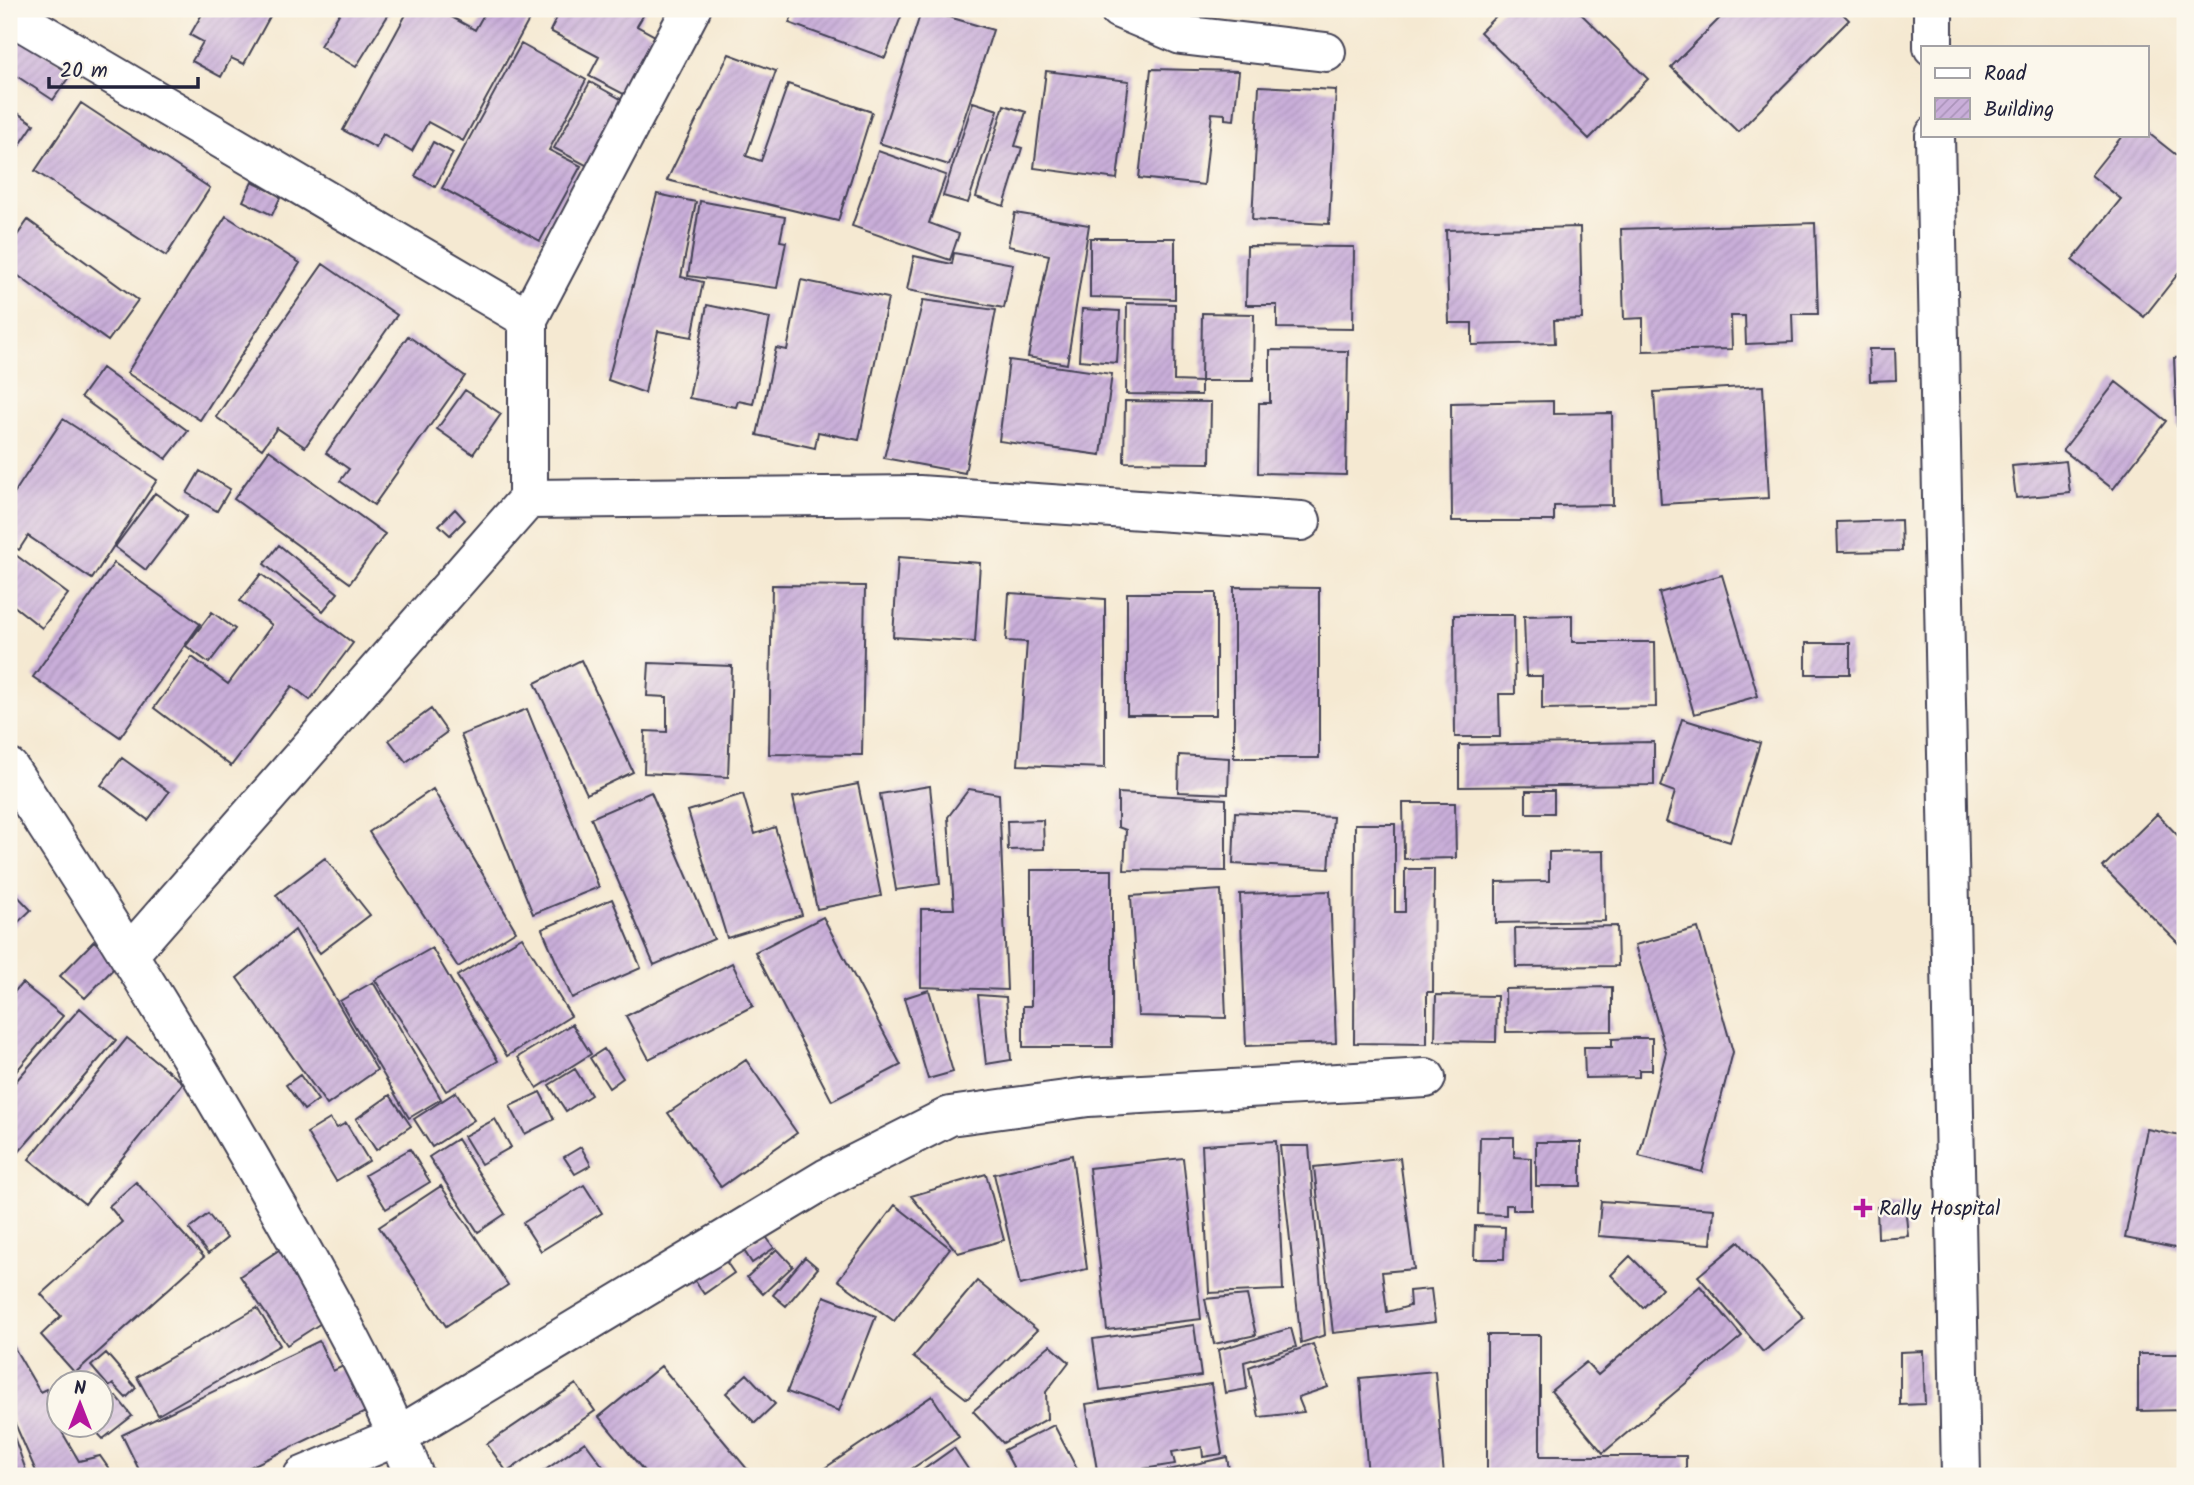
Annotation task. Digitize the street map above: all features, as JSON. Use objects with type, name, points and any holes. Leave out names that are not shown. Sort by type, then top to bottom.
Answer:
[{"type":"street","points":[[130,953],[528,499],[528,319],[691,9]]},
{"type":"street","points":[[1119,9],[1181,35],[1326,52]]},
{"type":"street","points":[[1933,9],[1933,46]]},
{"type":"street","points":[[9,14],[528,319]]},
{"type":"street","points":[[1935,136],[1961,1476]]},
{"type":"street","points":[[528,499],[919,495],[1301,521]]},
{"type":"street","points":[[9,768],[130,953],[347,1329],[414,1476]]},
{"type":"street","points":[[303,1476],[398,1436],[827,1178],[950,1116],[1088,1097],[1426,1078]]},
{"type":"building","points":[[205,9],[274,9],[244,64],[231,58],[221,77],[192,61],[203,42],[190,35]]},
{"type":"building","points":[[342,9],[392,9],[356,67],[320,46]]},
{"type":"building","points":[[409,9],[437,9],[475,30],[487,9],[535,9],[463,141],[428,122],[412,151],[383,134],[376,148],[343,130]]},
{"type":"building","points":[[561,9],[647,9],[637,26],[664,41],[633,99],[589,76],[599,57],[550,31]]},
{"type":"building","points":[[795,9],[904,9],[885,58],[789,23]]},
{"type":"building","points":[[922,9],[993,30],[949,165],[879,143]]},
{"type":"building","points":[[1503,9],[1576,9],[1648,79],[1589,139],[1480,32]]},
{"type":"building","points":[[1729,9],[1838,9],[1849,20],[1738,132],[1671,67]]},
{"type":"building","points":[[9,29],[73,71],[53,100],[9,71]]},
{"type":"building","points":[[521,44],[586,80],[549,150],[581,166],[540,241],[442,188]]},
{"type":"building","points":[[729,54],[776,71],[746,156],[761,161],[788,84],[872,112],[838,221],[667,180]]},
{"type":"building","points":[[1151,69],[1239,71],[1234,120],[1225,119],[1225,114],[1212,113],[1204,185],[1139,178]]},
{"type":"building","points":[[1046,71],[1129,81],[1117,179],[1034,168]]},
{"type":"building","points":[[590,82],[635,107],[599,172],[554,148]]},
{"type":"building","points":[[1259,86],[1336,90],[1329,224],[1252,220]]},
{"type":"building","points":[[973,102],[998,110],[968,203],[943,196]]},
{"type":"building","points":[[81,103],[210,188],[166,256],[35,171]]},
{"type":"building","points":[[1004,105],[1026,112],[1015,146],[1022,148],[1004,206],[976,197]]},
{"type":"building","points":[[9,107],[34,124],[9,161]]},
{"type":"building","points":[[2148,133],[2185,162],[2185,265],[2144,317],[2072,260],[2121,199],[2091,175],[2122,136],[2148,136]]},
{"type":"building","points":[[433,142],[453,153],[435,187],[415,176]]},
{"type":"building","points":[[878,151],[946,175],[929,223],[959,234],[950,260],[852,226]]},
{"type":"building","points":[[252,182],[281,196],[272,215],[243,201]]},
{"type":"building","points":[[657,194],[696,202],[681,277],[703,282],[692,337],[658,331],[645,393],[608,380]]},
{"type":"building","points":[[700,201],[785,217],[780,241],[786,242],[777,288],[688,276]]},
{"type":"building","points":[[1015,213],[1089,225],[1067,364],[1028,357],[1049,255],[1008,246]]},
{"type":"building","points":[[226,216],[300,263],[200,420],[127,373]]},
{"type":"building","points":[[28,220],[138,300],[108,341],[9,269],[9,247]]},
{"type":"building","points":[[1815,223],[1818,314],[1792,314],[1793,342],[1746,344],[1745,316],[1731,316],[1732,349],[1643,351],[1643,318],[1624,319],[1621,229]]},
{"type":"building","points":[[1580,227],[1582,319],[1554,320],[1555,343],[1472,345],[1472,323],[1449,323],[1446,230]]},
{"type":"building","points":[[1090,238],[1175,238],[1175,299],[1090,297]]},
{"type":"building","points":[[1247,246],[1354,247],[1353,329],[1277,328],[1277,305],[1246,305]]},
{"type":"building","points":[[954,253],[1013,264],[1004,308],[907,290],[914,256],[952,264]]},
{"type":"building","points":[[323,264],[397,315],[305,447],[277,428],[262,449],[216,417]]},
{"type":"building","points":[[801,280],[888,298],[859,440],[818,432],[815,448],[757,435],[776,348],[787,350]]},
{"type":"building","points":[[923,300],[996,310],[965,473],[884,458]]},
{"type":"building","points":[[1127,303],[1175,304],[1174,381],[1201,382],[1201,395],[1126,394]]},
{"type":"building","points":[[707,305],[770,318],[753,404],[738,401],[736,407],[689,398]]},
{"type":"building","points":[[1082,309],[1120,311],[1117,363],[1079,360]]},
{"type":"building","points":[[1202,313],[1254,314],[1253,381],[1201,381]]},
{"type":"building","points":[[408,336],[465,376],[374,505],[340,481],[349,469],[326,453]]},
{"type":"building","points":[[1869,349],[1895,349],[1896,380],[1870,381]]},
{"type":"building","points":[[1270,350],[1348,351],[1346,475],[1258,473],[1259,403],[1270,403]]},
{"type":"building","points":[[2185,357],[2185,425],[2177,426],[2174,358]]},
{"type":"building","points":[[1009,360],[1112,374],[1101,455],[999,441]]},
{"type":"building","points":[[102,368],[188,431],[166,459],[81,397]]},
{"type":"building","points":[[2116,382],[2166,421],[2113,489],[2063,450]]},
{"type":"building","points":[[1763,386],[1769,498],[1661,504],[1654,392]]},
{"type":"building","points":[[465,390],[501,414],[473,454],[437,429]]},
{"type":"building","points":[[1125,401],[1211,402],[1210,463],[1124,462]]},
{"type":"building","points":[[1553,401],[1553,414],[1612,413],[1613,505],[1554,506],[1554,521],[1452,521],[1451,403]]},
{"type":"building","points":[[63,419],[157,480],[92,579],[28,536],[19,550],[9,544],[9,501]]},
{"type":"building","points":[[269,450],[385,534],[350,583],[234,499]]},
{"type":"building","points":[[2066,461],[2070,493],[2016,498],[2012,466]]},
{"type":"building","points":[[200,471],[230,489],[217,511],[187,493]]},
{"type":"building","points":[[155,493],[187,516],[146,570],[115,547]]},
{"type":"building","points":[[455,509],[465,520],[450,535],[439,525]]},
{"type":"building","points":[[1901,520],[1902,551],[1838,552],[1837,522]]},
{"type":"building","points":[[279,545],[338,593],[323,611],[264,564]]},
{"type":"building","points":[[9,550],[68,594],[42,628],[9,602]]},
{"type":"building","points":[[898,557],[980,563],[975,642],[893,637]]},
{"type":"building","points":[[114,563],[200,624],[120,737],[33,677]]},
{"type":"building","points":[[261,574],[353,643],[310,700],[292,686],[231,766],[154,708],[192,657],[228,684],[272,625],[240,601]]},
{"type":"building","points":[[1722,575],[1758,696],[1694,714],[1659,593]]},
{"type":"building","points":[[772,585],[865,586],[862,755],[769,754]]},
{"type":"building","points":[[1234,587],[1319,588],[1319,758],[1234,758]]},
{"type":"building","points":[[1009,593],[1105,599],[1105,768],[1018,765],[1027,642],[1006,641]]},
{"type":"building","points":[[1127,593],[1216,593],[1216,715],[1127,715]]},
{"type":"building","points":[[212,612],[235,629],[209,663],[186,646]]},
{"type":"building","points":[[1454,615],[1514,615],[1515,694],[1499,694],[1500,737],[1455,737]]},
{"type":"building","points":[[1572,615],[1572,642],[1655,642],[1656,707],[1542,709],[1542,676],[1526,676],[1524,616]]},
{"type":"building","points":[[1806,643],[1850,643],[1850,674],[1806,674]]},
{"type":"building","points":[[581,660],[633,772],[587,794],[535,683]]},
{"type":"building","points":[[649,663],[732,666],[728,777],[644,773],[645,731],[667,732],[667,697],[647,696]]},
{"type":"building","points":[[431,709],[447,732],[406,762],[389,740]]},
{"type":"building","points":[[527,709],[599,887],[533,914],[461,735]]},
{"type":"building","points":[[1682,719],[1760,743],[1730,842],[1666,822],[1675,792],[1661,787]]},
{"type":"building","points":[[1654,742],[1654,785],[1459,787],[1459,745]]},
{"type":"building","points":[[1179,755],[1229,758],[1228,794],[1178,792]]},
{"type":"building","points":[[122,758],[169,792],[148,820],[101,785]]},
{"type":"building","points":[[858,784],[881,896],[817,909],[793,797]]},
{"type":"building","points":[[930,786],[940,884],[896,890],[880,794]]},
{"type":"building","points":[[433,789],[516,931],[458,967],[369,832]]},
{"type":"building","points":[[969,789],[999,794],[1007,990],[921,987],[921,909],[954,909],[948,817]]},
{"type":"building","points":[[1526,791],[1554,791],[1554,813],[1526,813]]},
{"type":"building","points":[[651,792],[714,939],[654,965],[591,818]]},
{"type":"building","points":[[1118,793],[1226,799],[1226,871],[1124,870],[1126,830],[1118,827]]},
{"type":"building","points":[[743,794],[755,834],[775,827],[802,915],[727,938],[688,811]]},
{"type":"building","points":[[1403,803],[1455,803],[1456,858],[1404,859]]},
{"type":"building","points":[[1235,812],[1333,817],[1329,869],[1233,864]]},
{"type":"building","points":[[2157,814],[2185,843],[2185,950],[2103,867]]},
{"type":"building","points":[[1043,820],[1044,849],[1008,850],[1007,821]]},
{"type":"building","points":[[1355,824],[1395,824],[1395,912],[1405,912],[1405,869],[1434,869],[1433,992],[1427,992],[1427,1044],[1354,1043]]},
{"type":"building","points":[[1604,851],[1605,921],[1496,923],[1496,882],[1549,881],[1549,852]]},
{"type":"building","points":[[325,858],[370,915],[320,953],[276,895]]},
{"type":"building","points":[[1031,870],[1112,870],[1112,1047],[1023,1047],[1023,1006],[1031,1006]]},
{"type":"building","points":[[9,887],[31,910],[9,931]]},
{"type":"building","points":[[1221,890],[1226,1018],[1138,1016],[1131,896]]},
{"type":"building","points":[[1330,891],[1336,1043],[1246,1046],[1240,894]]},
{"type":"building","points":[[612,899],[641,968],[572,998],[542,929]]},
{"type":"building","points":[[823,917],[901,1065],[832,1101],[755,952]]},
{"type":"building","points":[[1617,926],[1618,966],[1516,967],[1515,928]]},
{"type":"building","points":[[1698,928],[1733,1052],[1702,1172],[1639,1156],[1666,1052],[1635,945]]},
{"type":"building","points":[[295,930],[377,1070],[327,1105],[237,978]]},
{"type":"building","points":[[522,937],[571,1016],[507,1056],[457,976]]},
{"type":"building","points":[[94,941],[118,964],[85,998],[60,976]]},
{"type":"building","points":[[432,948],[498,1061],[446,1091],[375,980]]},
{"type":"building","points":[[732,963],[753,1006],[649,1059],[626,1016]]},
{"type":"building","points":[[373,982],[441,1099],[409,1118],[340,1001]]},
{"type":"building","points":[[22,983],[63,1016],[9,1080],[9,998]]},
{"type":"building","points":[[1612,987],[1612,1031],[1506,1032],[1505,989]]},
{"type":"building","points":[[929,990],[953,1072],[928,1079],[904,998]]},
{"type":"building","points":[[978,995],[1006,997],[1011,1060],[986,1064]]},
{"type":"building","points":[[1436,995],[1497,996],[1496,1042],[1435,1041]]},
{"type":"building","points":[[80,1008],[116,1040],[18,1153],[9,1145],[9,1089]]},
{"type":"building","points":[[572,1024],[591,1054],[537,1088],[518,1057]]},
{"type":"building","points":[[127,1038],[183,1083],[85,1204],[29,1159]]},
{"type":"building","points":[[1652,1038],[1652,1070],[1639,1070],[1639,1077],[1585,1078],[1584,1047],[1612,1047],[1612,1039]]},
{"type":"building","points":[[604,1049],[623,1078],[609,1088],[590,1058]]},
{"type":"building","points":[[746,1060],[797,1133],[721,1187],[668,1113]]},
{"type":"building","points":[[575,1069],[591,1095],[566,1111],[549,1085]]},
{"type":"building","points":[[300,1075],[318,1100],[304,1110],[286,1085]]},
{"type":"building","points":[[456,1092],[474,1120],[432,1147],[414,1119]]},
{"type":"building","points":[[540,1092],[554,1119],[525,1134],[510,1106]]},
{"type":"building","points":[[390,1095],[411,1126],[376,1150],[356,1119]]},
{"type":"building","points":[[330,1119],[337,1128],[346,1123],[369,1161],[336,1181],[307,1133]]},
{"type":"building","points":[[495,1119],[511,1147],[481,1164],[464,1136]]},
{"type":"building","points":[[2147,1129],[2185,1137],[2185,1250],[2125,1238]]},
{"type":"building","points":[[1480,1137],[1514,1137],[1514,1157],[1531,1158],[1531,1210],[1513,1210],[1513,1205],[1506,1205],[1506,1215],[1478,1214]]},
{"type":"building","points":[[457,1139],[505,1214],[478,1232],[429,1157]]},
{"type":"building","points":[[1276,1141],[1283,1290],[1209,1293],[1202,1145]]},
{"type":"building","points":[[1536,1142],[1581,1142],[1581,1186],[1536,1186]]},
{"type":"building","points":[[1280,1146],[1309,1146],[1325,1335],[1301,1343]]},
{"type":"building","points":[[581,1147],[591,1165],[575,1174],[564,1157]]},
{"type":"building","points":[[410,1149],[430,1182],[386,1209],[365,1175]]},
{"type":"building","points":[[1072,1155],[1087,1269],[1020,1285],[994,1174]]},
{"type":"building","points":[[1183,1158],[1201,1319],[1107,1330],[1089,1168]]},
{"type":"building","points":[[1400,1158],[1414,1269],[1382,1272],[1387,1312],[1410,1306],[1409,1291],[1431,1289],[1435,1322],[1333,1333],[1314,1167]]},
{"type":"building","points":[[986,1174],[1004,1240],[958,1253],[911,1196]]},
{"type":"building","points":[[136,1182],[204,1257],[78,1370],[72,1370],[41,1335],[61,1316],[41,1294],[122,1222],[109,1206]]},
{"type":"building","points":[[584,1185],[602,1213],[541,1251],[523,1223]]},
{"type":"building","points":[[441,1186],[508,1285],[446,1326],[379,1227]]},
{"type":"building","points":[[1601,1201],[1714,1209],[1711,1244],[1598,1236]]},
{"type":"building","points":[[895,1205],[950,1248],[894,1321],[838,1280]]},
{"type":"building","points":[[1905,1205],[1908,1236],[1878,1238],[1877,1207]]},
{"type":"building","points":[[208,1214],[227,1238],[208,1254],[189,1229]]},
{"type":"building","points":[[1475,1226],[1505,1227],[1504,1259],[1474,1259]]},
{"type":"building","points":[[765,1235],[774,1248],[752,1263],[743,1249]]},
{"type":"building","points":[[1739,1242],[1804,1318],[1763,1352],[1698,1276]]},
{"type":"building","points":[[285,1246],[332,1316],[287,1345],[240,1276]]},
{"type":"building","points":[[777,1249],[793,1266],[763,1294],[747,1277]]},
{"type":"building","points":[[1630,1256],[1662,1288],[1643,1308],[1611,1275]]},
{"type":"building","points":[[723,1257],[734,1273],[704,1294],[693,1278]]},
{"type":"building","points":[[805,1257],[818,1268],[786,1306],[773,1295]]},
{"type":"building","points":[[977,1281],[1037,1330],[967,1399],[913,1357]]},
{"type":"building","points":[[1700,1286],[1742,1336],[1603,1453],[1551,1391],[1586,1362],[1598,1375]]},
{"type":"building","points":[[1247,1295],[1256,1335],[1214,1344],[1205,1299]]},
{"type":"building","points":[[824,1296],[876,1316],[839,1411],[787,1392]]},
{"type":"building","points":[[257,1308],[280,1345],[158,1415],[137,1377]]},
{"type":"building","points":[[1194,1325],[1201,1376],[1100,1390],[1093,1339]]},
{"type":"building","points":[[1291,1328],[1296,1347],[1244,1362],[1247,1389],[1225,1393],[1218,1350]]},
{"type":"building","points":[[1487,1335],[1540,1335],[1540,1456],[1686,1456],[1686,1476],[1487,1476]]},
{"type":"building","points":[[319,1341],[333,1371],[354,1361],[376,1407],[231,1476],[142,1476],[122,1435]]},
{"type":"building","points":[[12,1344],[40,1392],[46,1389],[46,1440],[67,1440],[79,1461],[100,1456],[114,1476],[38,1476],[9,1410],[9,1346]]},
{"type":"building","points":[[1313,1344],[1328,1387],[1298,1397],[1304,1412],[1259,1417],[1249,1367]]},
{"type":"building","points":[[1050,1345],[1069,1362],[1046,1392],[1047,1419],[1003,1443],[973,1411]]},
{"type":"building","points":[[1923,1351],[1925,1404],[1900,1405],[1900,1352]]},
{"type":"building","points":[[106,1353],[136,1388],[126,1398],[116,1387],[116,1370],[94,1370],[91,1366]]},
{"type":"building","points":[[2138,1354],[2185,1354],[2185,1387],[2182,1387],[2185,1410],[2138,1411]]},
{"type":"building","points":[[661,1366],[753,1476],[648,1476],[599,1417]]},
{"type":"building","points":[[1435,1371],[1444,1476],[1368,1476],[1360,1378]]},
{"type":"building","points":[[747,1374],[775,1404],[755,1423],[726,1393]]},
{"type":"building","points":[[576,1384],[595,1411],[507,1472],[487,1444]]},
{"type":"building","points":[[1211,1384],[1222,1454],[1203,1457],[1202,1447],[1172,1452],[1175,1464],[1098,1476],[1086,1404]]},
{"type":"building","points":[[116,1396],[132,1416],[116,1429]]},
{"type":"building","points":[[932,1396],[959,1437],[901,1476],[813,1476]]},
{"type":"building","points":[[9,1423],[28,1476],[9,1476]]},
{"type":"building","points":[[1054,1425],[1078,1471],[1068,1476],[1018,1476],[1004,1450]]},
{"type":"building","points":[[585,1442],[610,1476],[537,1476]]},
{"type":"building","points":[[954,1448],[972,1475],[928,1476],[923,1470]]},
{"type":"building","points":[[1227,1457],[1230,1476],[1146,1476],[1146,1475]]},
{"type":"place","name":"Rally Hospital","points":[[1863,1208]]}]
